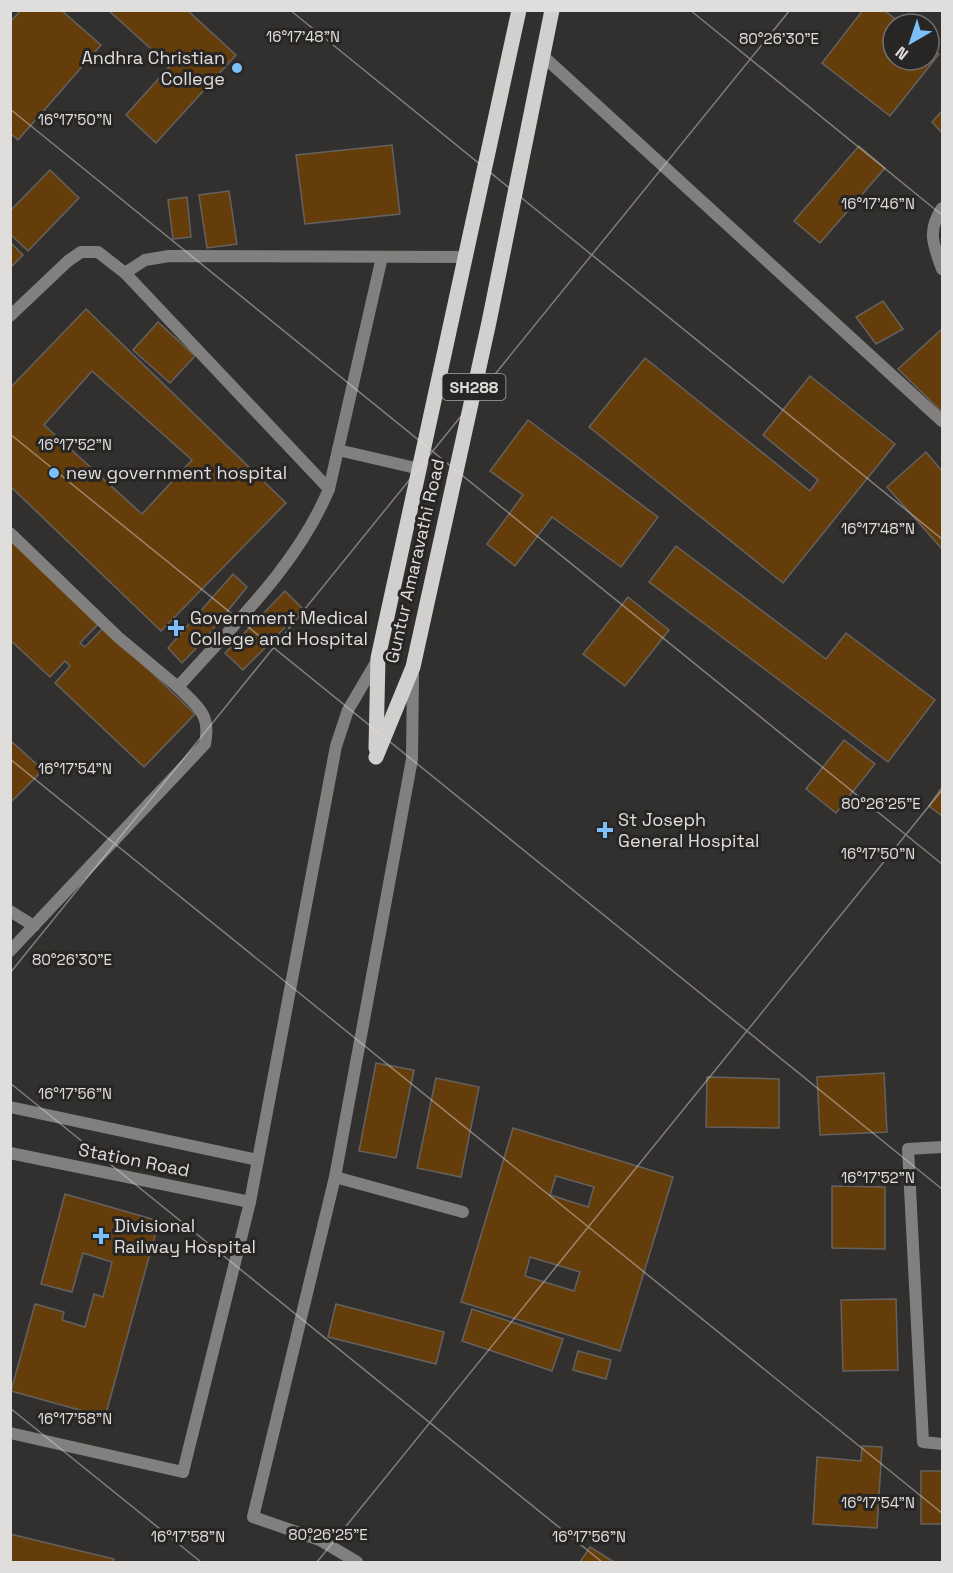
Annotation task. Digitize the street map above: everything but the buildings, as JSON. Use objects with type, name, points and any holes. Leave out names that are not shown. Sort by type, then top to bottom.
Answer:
[{"type":"main road","name":"Guntur Amaravathi Road","points":[[519,10],[378,658],[376,757],[413,667],[489,322],[552,10]]},
{"type":"street","points":[[543,56],[942,421]]},
{"type":"street","points":[[942,208],[934,225],[932,244],[942,269]]},
{"type":"street","points":[[10,316],[68,261],[81,252],[98,252],[125,273],[329,489]]},
{"type":"street","points":[[125,273],[144,260],[169,256],[465,257]]},
{"type":"street","points":[[178,687],[276,578],[320,512],[329,489],[382,257]]},
{"type":"street","points":[[338,450],[420,469]]},
{"type":"street","points":[[10,534],[118,637],[202,710],[207,732],[205,744],[10,951]]},
{"type":"street","points":[[10,1433],[183,1472],[250,1202],[336,746],[348,710],[378,658]]},
{"type":"street","points":[[357,1563],[320,1540],[253,1517],[335,1176],[412,759],[413,667]]},
{"type":"street","points":[[10,910],[34,926]]},
{"type":"street","points":[[10,1107],[258,1160]]},
{"type":"street","points":[[942,1147],[908,1149],[923,1442],[942,1444]]},
{"type":"street","name":"Station Road","points":[[10,1153],[250,1202]]},
{"type":"street","points":[[335,1176],[463,1212]]},
{"type":"place","name":"Andhra Christian College","points":[[237,68]]},
{"type":"place","name":"new government hospital","points":[[54,473]]},
{"type":"place","name":"Government Medical College and Hospital","points":[[176,628]]},
{"type":"place","name":"St Joseph General Hospital","points":[[605,830]]},
{"type":"place","name":"Divisional Railway Hospital","points":[[101,1236]]}]
